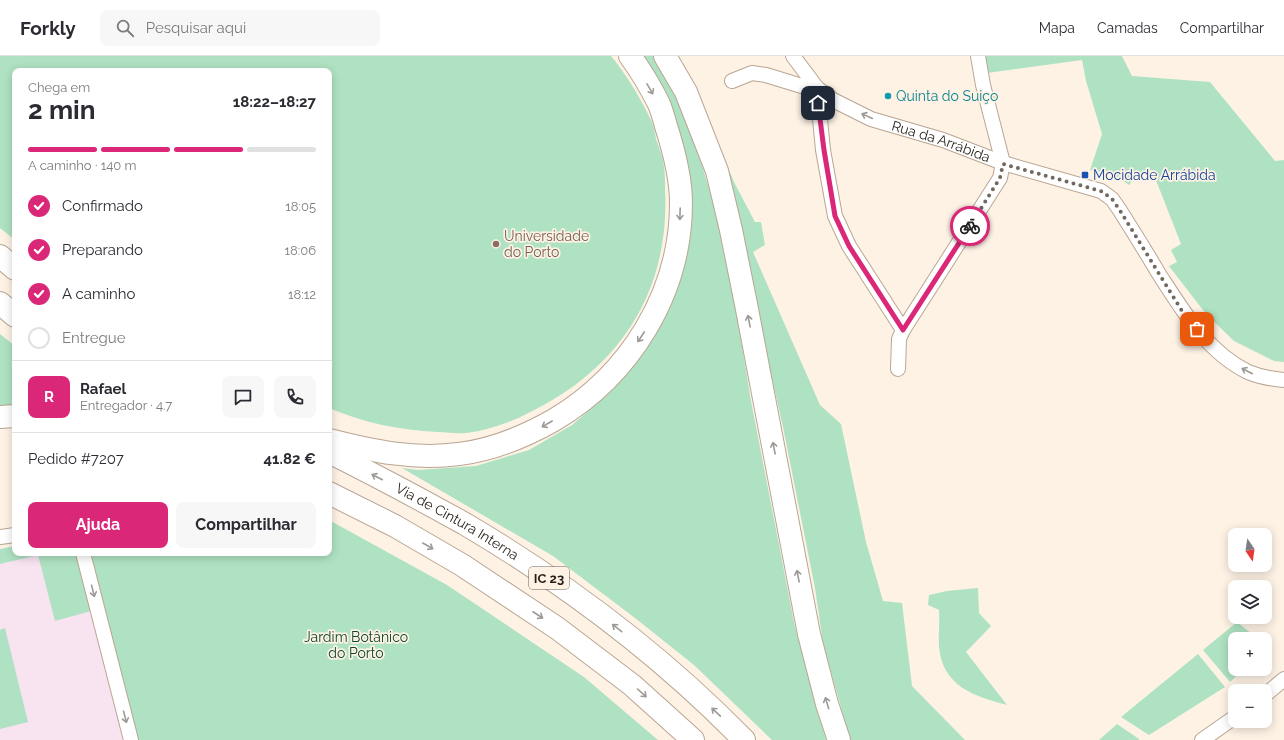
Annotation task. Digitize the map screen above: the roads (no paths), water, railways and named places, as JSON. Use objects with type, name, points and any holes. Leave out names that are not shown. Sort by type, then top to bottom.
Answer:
[{"type":"highway","points":[[332,441],[378,452],[420,457],[459,454],[492,448],[541,427],[573,408],[593,393],[626,358],[643,335],[653,316],[668,280],[680,232],[681,202],[678,170],[659,105],[630,56]]},
{"type":"highway","points":[[664,56],[686,92],[717,171],[745,296],[809,634],[827,704],[839,740]]},
{"type":"highway","points":[[0,256],[12,266]]},
{"type":"highway","points":[[0,303],[12,313]]},
{"type":"highway","points":[[0,417],[12,416]]},
{"type":"highway","name":"Via de Cintura Interna","points":[[332,454],[412,494],[467,525],[546,576],[608,620],[638,644],[690,688],[744,740]]},
{"type":"highway","name":"IC 23","points":[[332,494],[395,526],[462,565],[557,628],[632,685],[693,740]]},
{"type":"street","name":"Rua da Arrábida","points":[[793,56],[817,88],[833,100],[872,119],[943,140],[1003,164],[1101,191],[1112,199],[1182,311],[1204,338],[1221,354],[1249,372],[1263,377],[1284,380]]},
{"type":"street","points":[[898,369],[899,338],[903,330],[1000,178],[1003,164],[983,85],[978,56]]},
{"type":"street","points":[[732,81],[752,73],[817,88],[824,150],[835,216],[849,246],[903,330]]},
{"type":"street","points":[[0,537],[12,535]]},
{"type":"street","points":[[84,556],[131,740]]},
{"type":"street","points":[[1272,689],[1284,679]]},
{"type":"street","points":[[1202,740],[1228,722]]},
{"type":"place","name":"Quinta do Suiço","points":[[888,96]]},
{"type":"place","name":"Mocidade Arrábida","points":[[1085,175]]},
{"type":"place","name":"Universidade do Porto","points":[[496,244]]},
{"type":"park label","name":"Jardim Botânico do Porto","points":[[356,646]]}]
